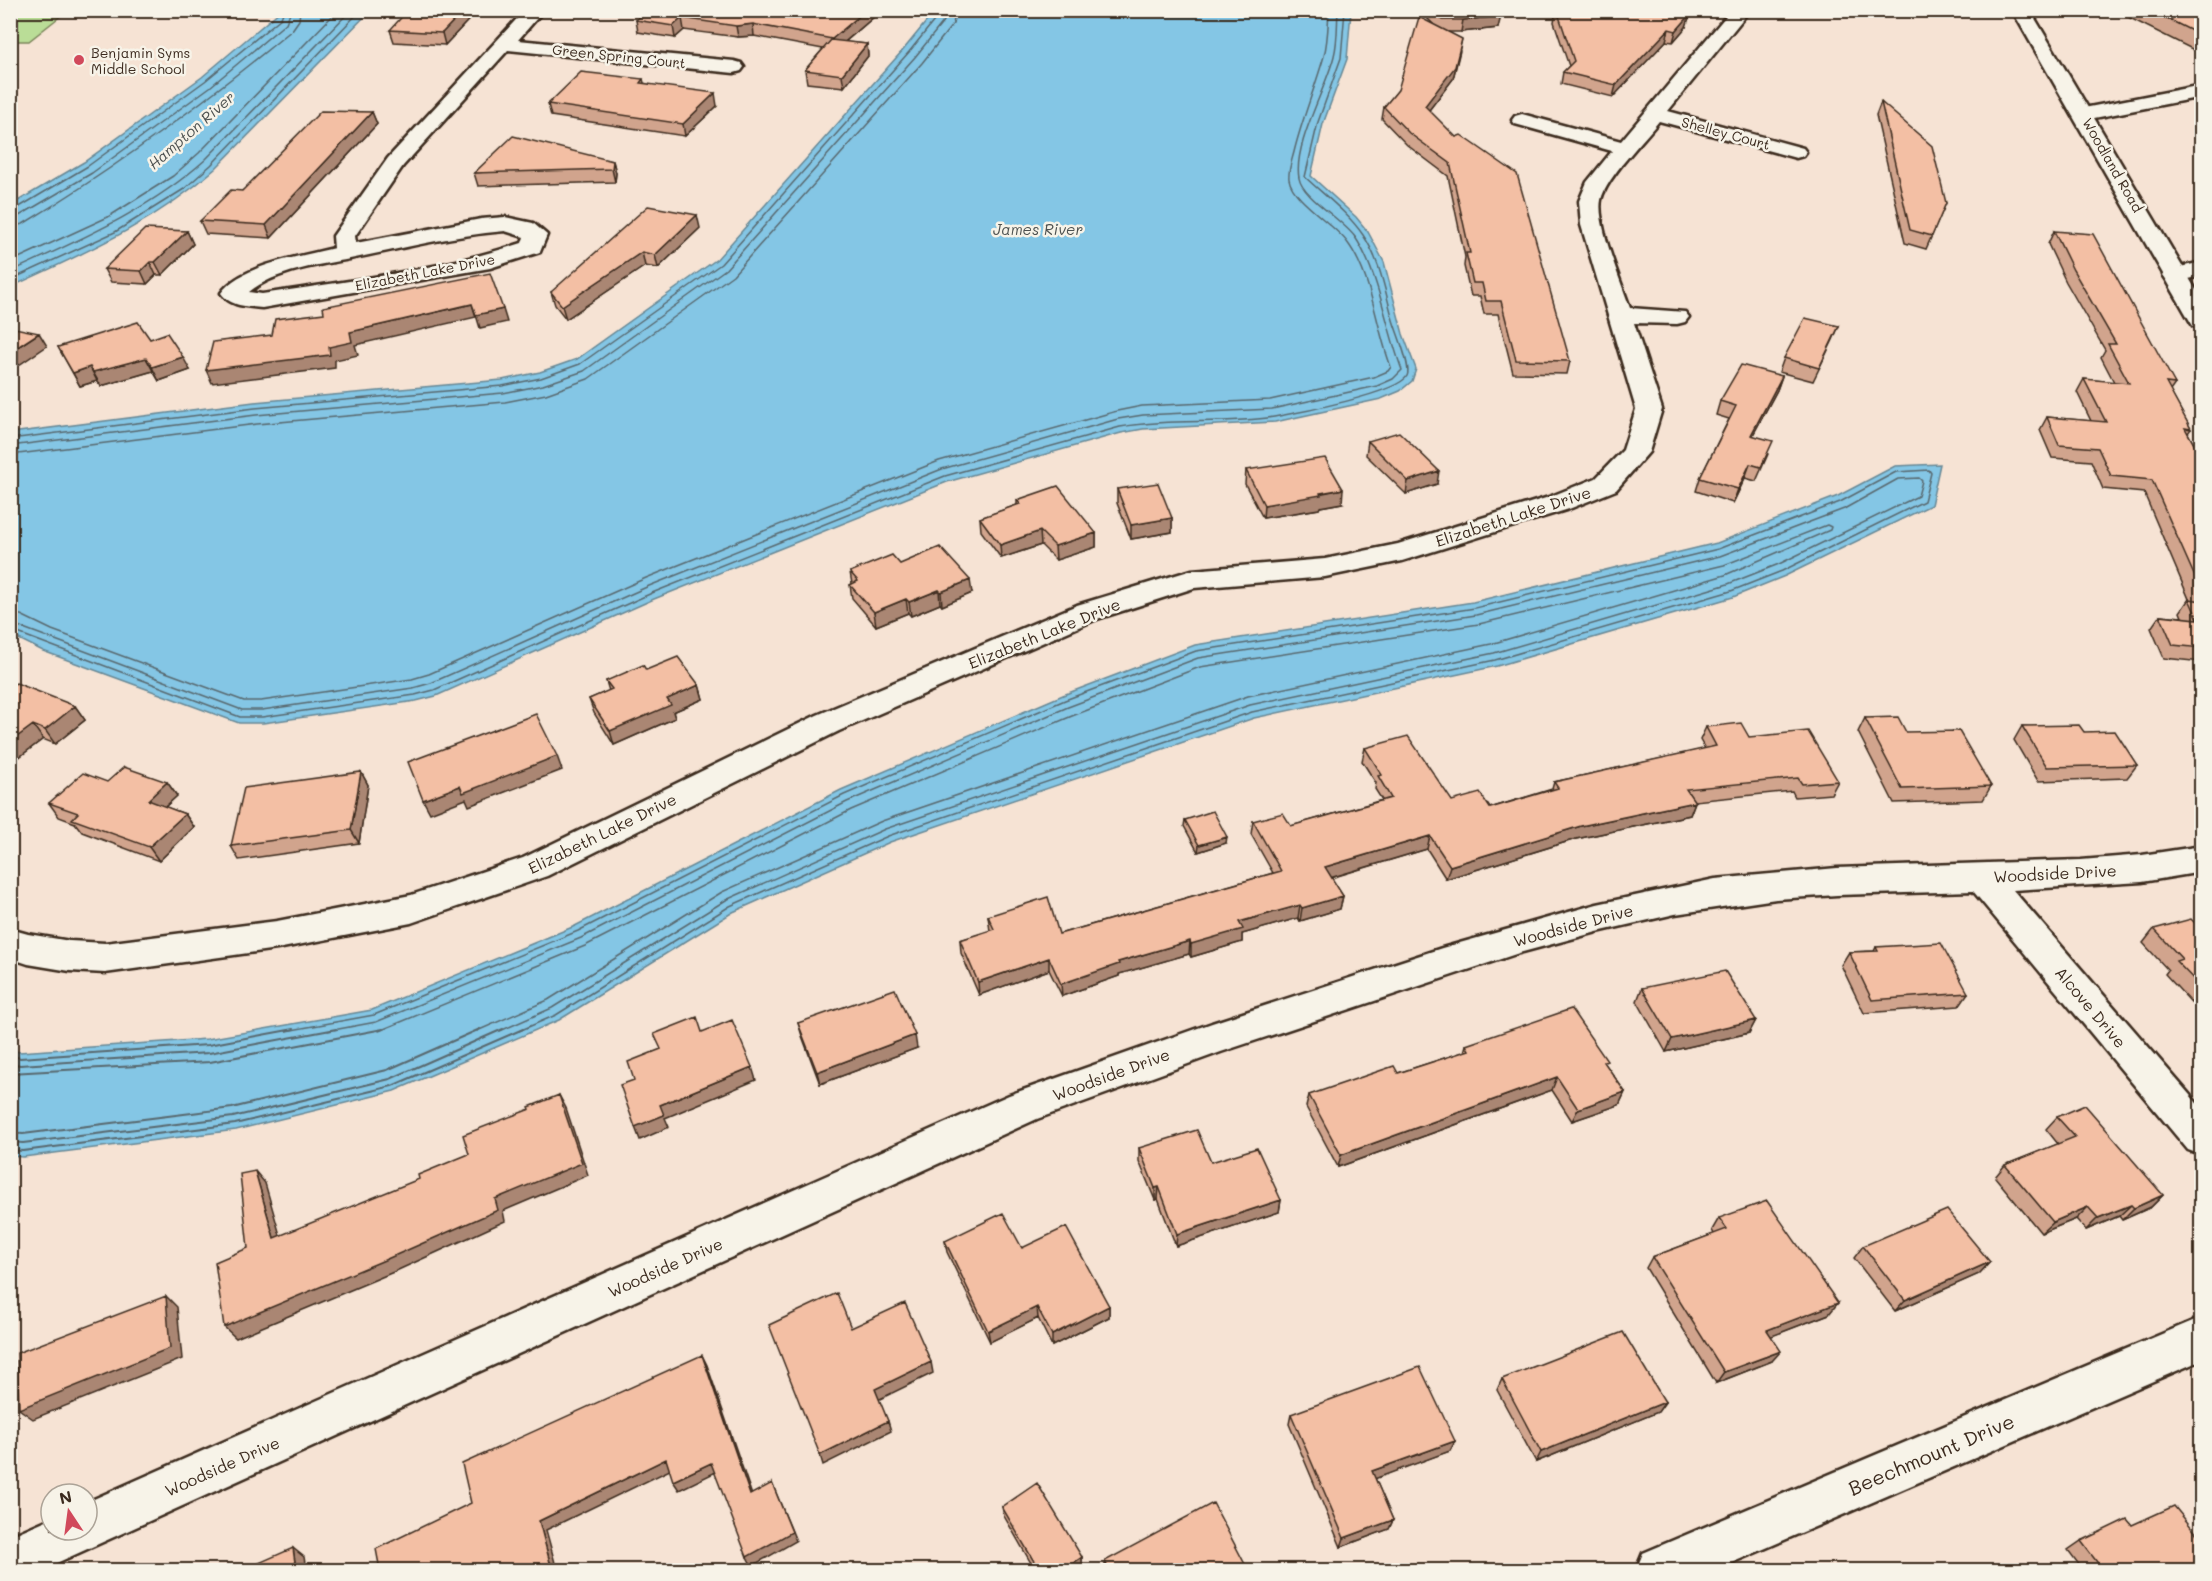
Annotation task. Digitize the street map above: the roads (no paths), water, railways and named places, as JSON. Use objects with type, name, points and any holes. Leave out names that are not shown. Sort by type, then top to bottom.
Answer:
[{"type":"street","points":[[346,253],[344,236],[395,162],[535,10]]},
{"type":"street","name":"Woodland Road","points":[[2022,10],[2202,321]]},
{"type":"street","name":"Elizabeth Lake Drive","points":[[10,942],[28,949],[70,956],[105,958],[277,935],[411,909],[535,867],[828,723],[1087,612],[1192,579],[1326,568],[1402,552],[1559,503],[1606,484],[1636,452],[1649,410],[1592,225],[1590,201],[1598,182],[1624,148],[1656,114],[1738,11]]},
{"type":"street","name":"Green Spring Court","points":[[503,44],[734,67]]},
{"type":"street","points":[[2084,114],[2202,91]]},
{"type":"street","name":"Shelley Court","points":[[1656,114],[1797,152]]},
{"type":"street","points":[[1522,120],[1624,148]]},
{"type":"street","name":"Elizabeth Lake Drive","points":[[505,224],[525,228],[536,235],[532,246],[490,261],[262,301],[239,298],[233,293],[249,279],[346,253],[481,226],[505,224]]},
{"type":"street","points":[[2175,275],[2202,269]]},
{"type":"street","points":[[1621,315],[1677,317]]},
{"type":"street","name":"Woodside Drive","points":[[99,1521],[1023,1107],[1175,1050],[1293,1010],[1556,927],[1717,893],[1800,884],[2115,871],[2202,859]]},
{"type":"street","name":"Alcove Drive","points":[[1981,877],[2202,1138]]},
{"type":"street","name":"Beechmount Drive","points":[[1660,1570],[2202,1338]]},
{"type":"street","points":[[10,1560],[51,1542]]},
{"type":"water","name":"Hampton River","points":[[280,11],[370,11],[215,169],[191,188],[167,206],[117,236],[11,287],[11,205],[84,162],[202,77]]},
{"type":"water","name":"James River","points":[[935,11],[1351,11],[1347,59],[1323,124],[1311,176],[1356,217],[1368,232],[1384,262],[1403,334],[1416,369],[1412,381],[1400,391],[1381,399],[1275,422],[1143,429],[1121,433],[947,482],[654,599],[436,696],[416,701],[263,723],[239,723],[43,651],[11,635],[11,433],[254,402],[502,380],[540,372],[577,359],[717,259],[904,49]]},
{"type":"water","points":[[1940,464],[1931,505],[1785,576],[1733,597],[1497,666],[1254,718],[890,842],[733,912],[559,1020],[394,1091],[236,1130],[23,1157],[11,1156],[11,1049],[19,1052],[207,1039],[372,1010],[575,926],[841,790],[1063,695],[1195,645],[1473,602],[1717,543],[1838,496],[1895,466]]},
{"type":"place","name":"Benjamin Syms Middle School","points":[[79,60]]}]
